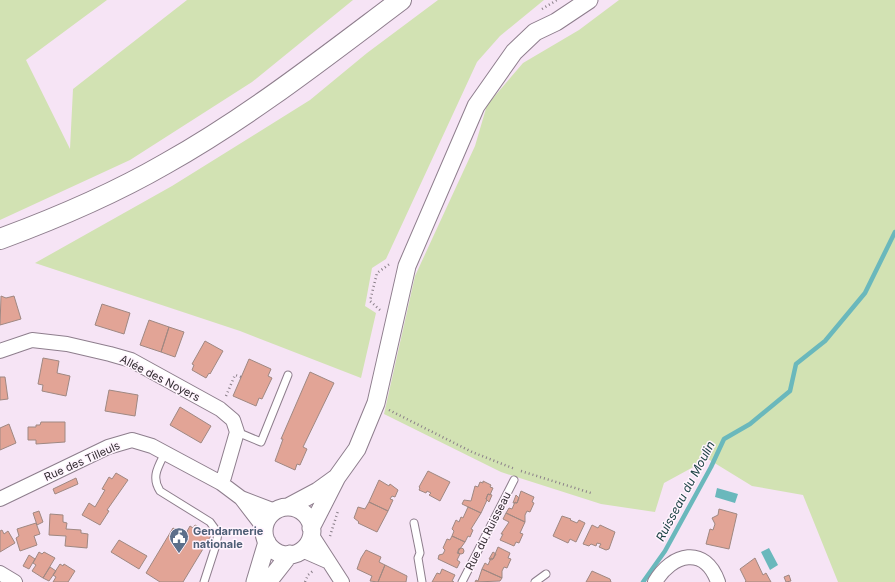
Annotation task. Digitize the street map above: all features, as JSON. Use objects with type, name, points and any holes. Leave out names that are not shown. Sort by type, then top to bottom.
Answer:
[{"type":"main road","points":[[0,239],[85,205],[166,164],[248,113],[401,0]]},
{"type":"street","points":[[268,582],[296,552],[306,545],[311,531],[338,477],[357,449],[376,403],[407,266],[476,106],[514,52],[535,32],[556,22],[584,2]]},
{"type":"street","name":"Allée des Noyers","points":[[0,351],[32,340],[67,344],[131,360],[220,410],[233,420],[237,432]]},
{"type":"street","points":[[221,483],[237,432]]},
{"type":"street","name":"Rue des Tilleuls","points":[[0,499],[64,467],[119,443],[137,441],[166,453],[221,483],[241,498],[265,535]]},
{"type":"street","points":[[255,582],[265,535],[266,522],[281,509],[318,491],[338,477]]},
{"type":"street","name":"Rue des Tilleuls","points":[[241,498],[281,509]]},
{"type":"street","points":[[281,509],[301,511],[306,515],[311,531],[327,561],[342,582]]},
{"type":"street","points":[[265,535],[277,552],[296,552],[327,561]]},
{"type":"street","points":[[655,582],[659,575],[674,560],[686,556],[698,558],[708,564],[716,575],[718,582]]},
{"type":"street","points":[[0,573],[15,582]]},
{"type":"lane","points":[[237,432],[261,442],[288,375]]},
{"type":"lane","points":[[166,453],[154,476],[155,484],[160,491],[210,522],[218,533],[216,545],[204,582]]},
{"type":"lane","name":"Rue du Ruisseau","points":[[462,582],[514,480]]},
{"type":"lane","points":[[414,522],[420,553],[418,558],[422,582]]},
{"type":"lane","points":[[535,582],[546,574]]},
{"type":"path","points":[[220,410],[235,375],[241,377]]},
{"type":"path","points":[[376,403],[472,452],[518,470],[591,493]]},
{"type":"path","points":[[327,498],[339,512],[330,539]]},
{"type":"green space","points":[[0,0],[107,0],[26,60],[70,149],[73,89],[187,0],[353,0],[252,82],[130,160],[0,220]]},
{"type":"green space","points":[[438,0],[544,0],[500,36],[477,62],[386,259],[372,268],[365,306],[376,313],[361,378],[240,331],[35,263],[172,186],[310,100],[367,53]]},
{"type":"green space","points":[[619,0],[895,0],[895,582],[838,582],[803,495],[752,486],[708,459],[664,483],[655,512],[601,504],[501,472],[384,414],[415,276],[475,146],[487,105],[523,63],[579,30]]},
{"type":"water","points":[[717,488],[738,494],[735,503],[715,497]]},
{"type":"water","points":[[769,548],[778,565],[770,570],[761,552]]},
{"type":"building","points":[[1,296],[6,298],[14,296],[21,319],[0,325]]},
{"type":"building","points":[[102,304],[130,313],[124,334],[95,325]]},
{"type":"building","points":[[149,320],[169,327],[161,352],[140,345]]},
{"type":"building","points":[[169,327],[184,332],[175,357],[161,352]]},
{"type":"building","points":[[205,341],[223,351],[210,374],[209,373],[206,378],[192,370],[194,365],[192,364]]},
{"type":"building","points":[[43,358],[59,361],[57,373],[70,376],[66,396],[42,391],[43,385],[38,384]]},
{"type":"building","points":[[249,359],[271,369],[268,376],[272,378],[262,399],[259,398],[256,406],[233,396]]},
{"type":"building","points":[[310,372],[334,383],[303,447],[307,449],[300,465],[297,464],[295,470],[275,461],[283,439],[281,439]]},
{"type":"building","points":[[0,377],[5,377],[8,399],[0,400]]},
{"type":"building","points":[[109,390],[138,395],[135,416],[105,411]]},
{"type":"building","points":[[180,407],[211,426],[201,443],[170,425]]},
{"type":"building","points":[[41,422],[65,422],[65,442],[36,444],[36,440],[28,440],[28,427],[36,427],[36,425],[40,425]]},
{"type":"building","points":[[9,424],[16,443],[0,450],[0,428]]},
{"type":"building","points":[[428,471],[450,482],[440,501],[429,495],[431,493],[427,491],[426,493],[419,490],[419,487]]},
{"type":"building","points":[[116,473],[128,480],[107,510],[109,511],[100,525],[82,515],[89,503],[95,507],[105,490],[102,489],[109,477],[112,479]]},
{"type":"building","points":[[76,478],[78,484],[55,494],[53,489]]},
{"type":"building","points":[[379,480],[389,486],[390,484],[398,490],[395,497],[392,496],[390,499],[393,500],[388,511],[369,502]]},
{"type":"building","points":[[483,481],[491,485],[490,487],[493,488],[490,495],[488,494],[481,513],[462,504],[464,500],[471,501],[475,486],[478,487],[480,482],[483,483]]},
{"type":"building","points":[[521,491],[534,497],[532,502],[534,503],[530,512],[527,511],[525,515],[525,522],[506,513],[509,508],[512,509],[515,502],[517,503]]},
{"type":"building","points":[[488,494],[492,495],[489,502],[486,499]]},
{"type":"building","points":[[516,495],[519,498],[517,503],[513,503]]},
{"type":"building","points":[[369,502],[388,511],[377,532],[358,523],[359,522],[354,518],[358,507],[365,509]]},
{"type":"building","points":[[468,507],[481,513],[471,529],[473,530],[470,537],[468,536],[465,542],[452,536],[454,531],[452,529],[456,520],[459,522],[461,517],[463,518]]},
{"type":"building","points":[[719,509],[737,514],[729,549],[706,544],[710,529],[713,530],[715,524],[712,518],[718,515]]},
{"type":"building","points":[[39,511],[43,522],[37,525],[33,513]]},
{"type":"building","points":[[506,513],[525,522],[520,533],[523,534],[519,543],[516,542],[514,546],[500,540],[503,534],[501,534],[509,522],[503,519]]},
{"type":"building","points":[[50,514],[63,515],[63,522],[67,523],[66,529],[81,530],[81,533],[88,534],[87,548],[65,546],[66,536],[49,535]]},
{"type":"building","points":[[562,516],[577,523],[579,520],[585,523],[576,542],[570,539],[568,543],[553,536]]},
{"type":"building","points":[[36,523],[40,534],[34,536],[37,545],[20,551],[16,538],[19,536],[17,529]]},
{"type":"building","name":"Gendarmerie nationale","points":[[195,525],[212,534],[183,582],[160,582],[146,573],[173,528],[185,535],[190,526],[193,528]]},
{"type":"building","points":[[592,525],[598,528],[600,525],[615,532],[609,549],[606,550],[599,547],[601,544],[597,543],[596,546],[591,544],[589,546],[583,544]]},
{"type":"building","points":[[2,530],[4,534],[8,531],[15,543],[0,552],[0,531]]},
{"type":"building","points":[[452,536],[465,542],[457,553],[460,554],[457,560],[460,562],[457,568],[438,559],[439,555],[443,554],[445,550],[443,548],[447,539],[450,540]]},
{"type":"building","points":[[119,540],[147,556],[139,569],[111,552]]},
{"type":"building","points":[[498,547],[510,553],[508,558],[511,559],[507,568],[504,567],[502,571],[502,578],[482,569],[485,563],[488,565],[491,558],[493,559]]},
{"type":"building","points":[[461,548],[464,551],[461,554],[458,551]]},
{"type":"building","points":[[366,550],[381,557],[379,562],[385,565],[378,582],[370,581],[372,576],[357,569]]},
{"type":"building","points":[[39,552],[42,554],[44,552],[55,558],[43,578],[32,571],[36,565],[33,563]]},
{"type":"building","points":[[493,552],[496,554],[491,560],[489,559]]},
{"type":"building","points":[[29,555],[35,559],[29,569],[23,566]]},
{"type":"building","points":[[755,558],[763,575],[766,573],[771,582],[745,582],[746,581],[740,569]]},
{"type":"building","points":[[60,564],[63,566],[64,564],[75,571],[68,582],[53,582],[56,577],[53,575]]},
{"type":"building","points":[[385,565],[407,576],[406,582],[378,582]]},
{"type":"building","points":[[50,567],[56,571],[49,581],[43,578]]},
{"type":"building","points":[[442,569],[455,575],[452,581],[454,582],[432,582],[437,573],[440,574]]},
{"type":"building","points":[[482,569],[502,578],[500,581],[475,582],[476,580],[478,581]]},
{"type":"building","points":[[592,571],[610,579],[611,582],[586,582]]},
{"type":"building","points":[[789,575],[791,581],[786,582],[784,577]]},
{"type":"waterway","name":"Ruisseau du Moulin","points":[[643,582],[665,551],[711,467],[724,439],[750,424],[790,391],[796,364],[825,341],[865,293],[895,232]]},
{"type":"place","name":"Gendarmerie nationale","points":[[179,554]]}]
